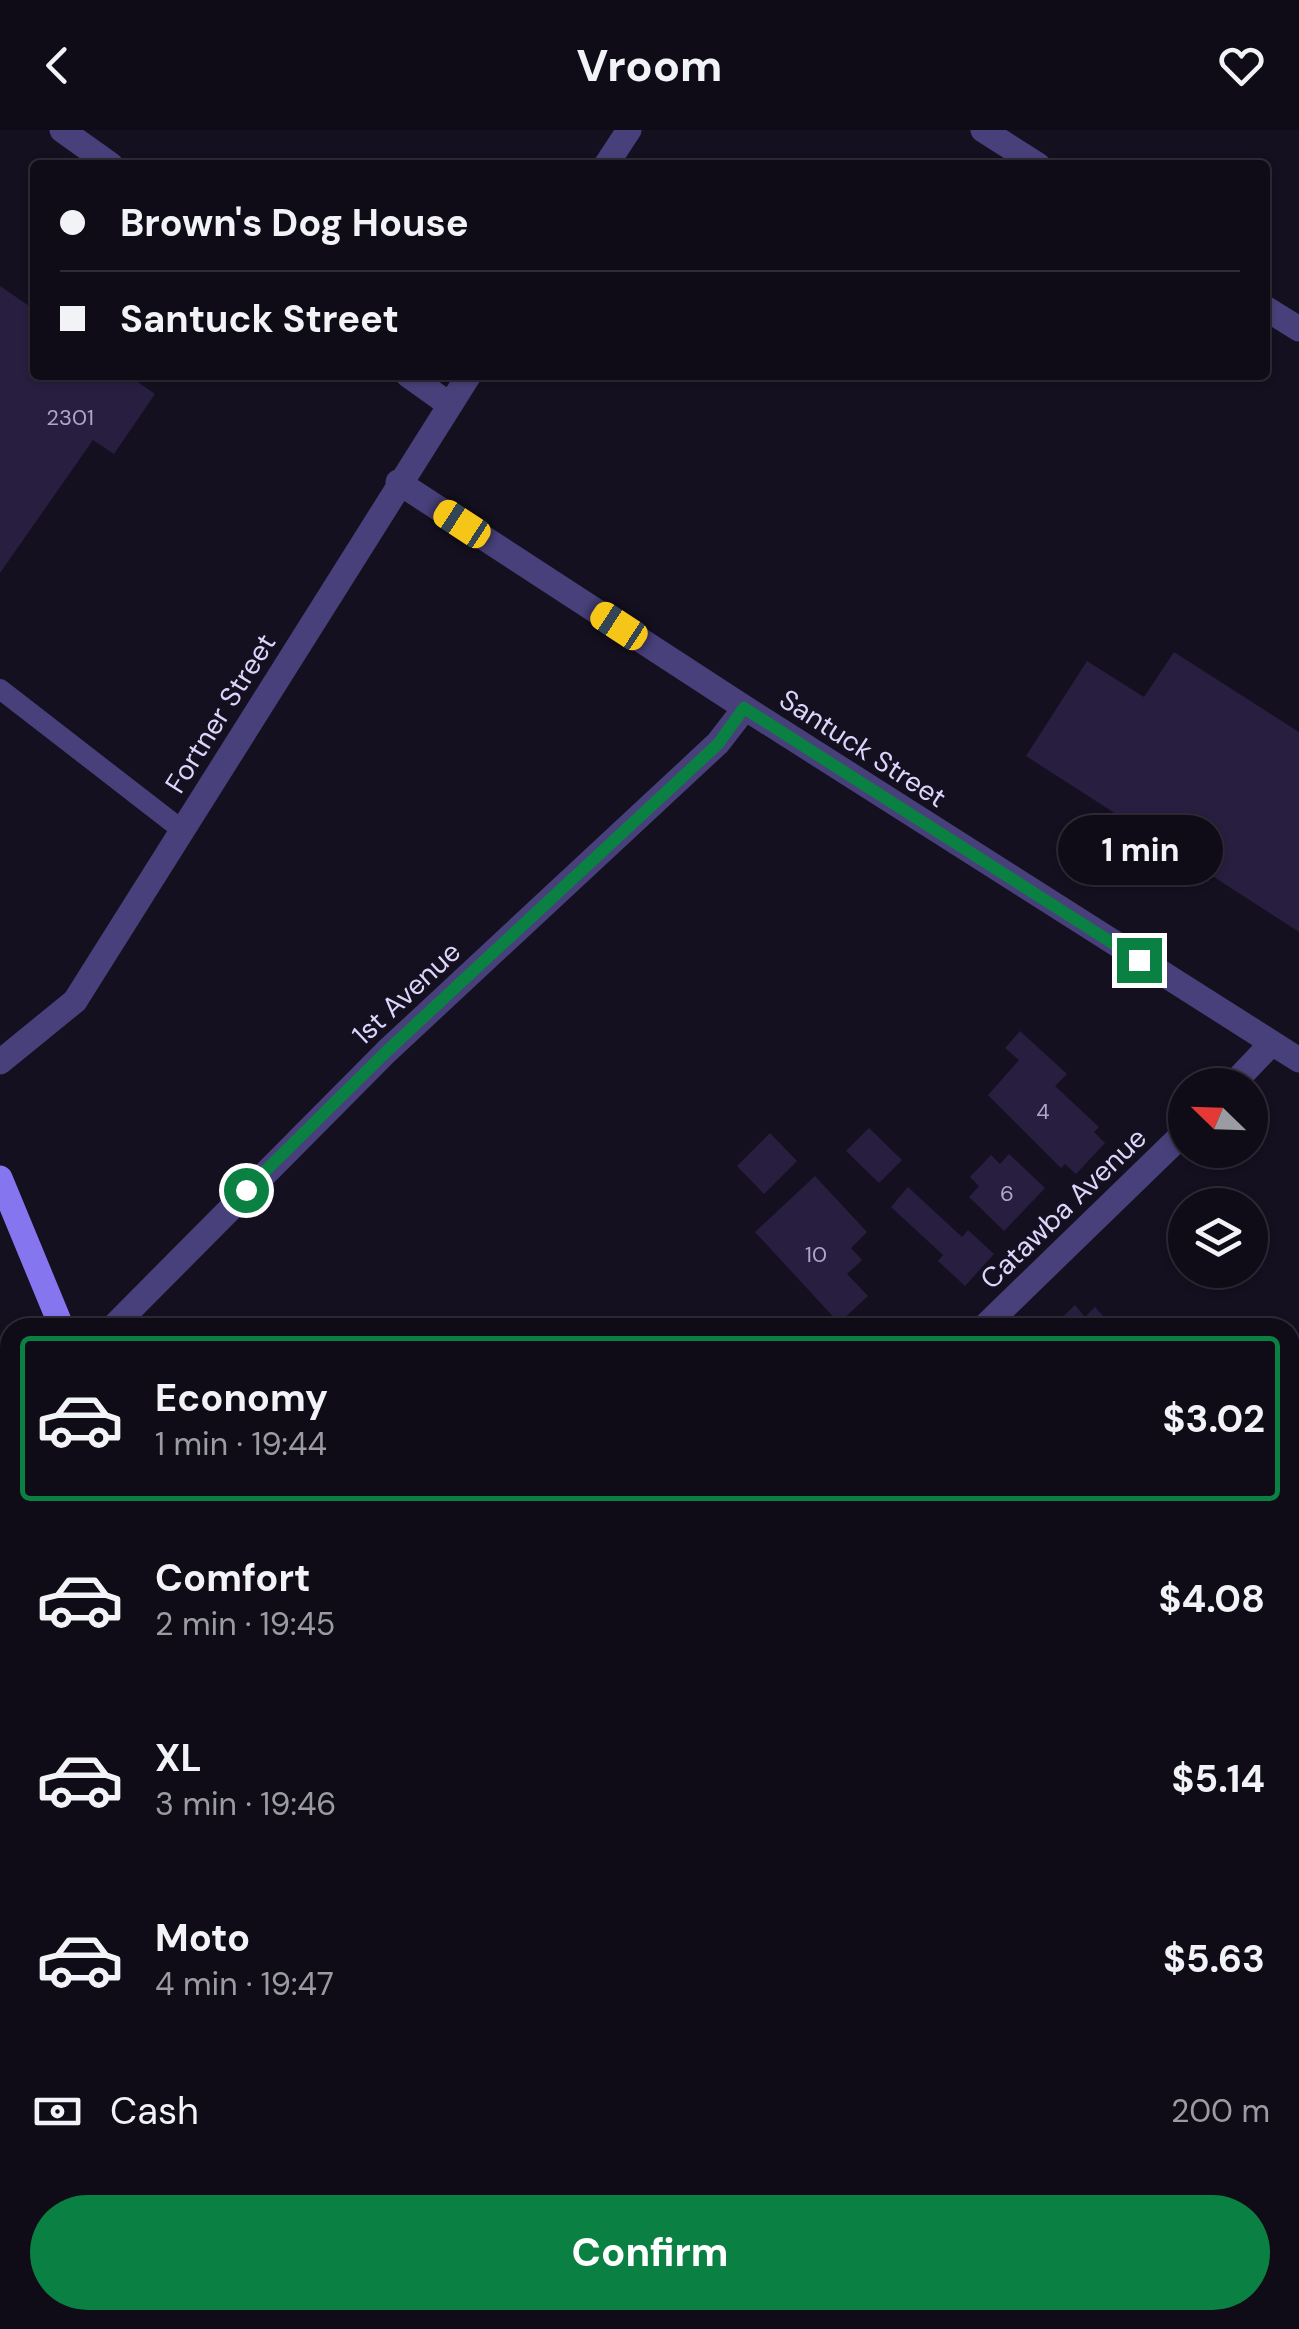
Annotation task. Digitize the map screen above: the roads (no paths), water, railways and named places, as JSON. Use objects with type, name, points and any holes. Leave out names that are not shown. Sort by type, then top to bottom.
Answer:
[{"type":"main road","points":[[0,1178],[58,1318]]},
{"type":"street","points":[[62,130],[105,160]]},
{"type":"street","points":[[609,160],[629,130]]},
{"type":"street","points":[[983,130],[1030,160]]},
{"type":"street","points":[[1270,311],[1299,330]]},
{"type":"street","points":[[415,380],[450,405]]},
{"type":"street","name":"Fortner Street","points":[[0,1062],[75,1001],[398,482],[466,380]]},
{"type":"street","name":"Santuck Street","points":[[398,482],[744,708],[1299,1060]]},
{"type":"street","name":"1st Avenue","points":[[122,1318],[374,1064],[718,744],[744,708]]},
{"type":"street","points":[[1248,1068],[1271,1044]]},
{"type":"street","name":"Catawba Avenue","points":[[993,1318],[1168,1148]]},
{"type":"lane","points":[[0,690],[182,830]]}]
